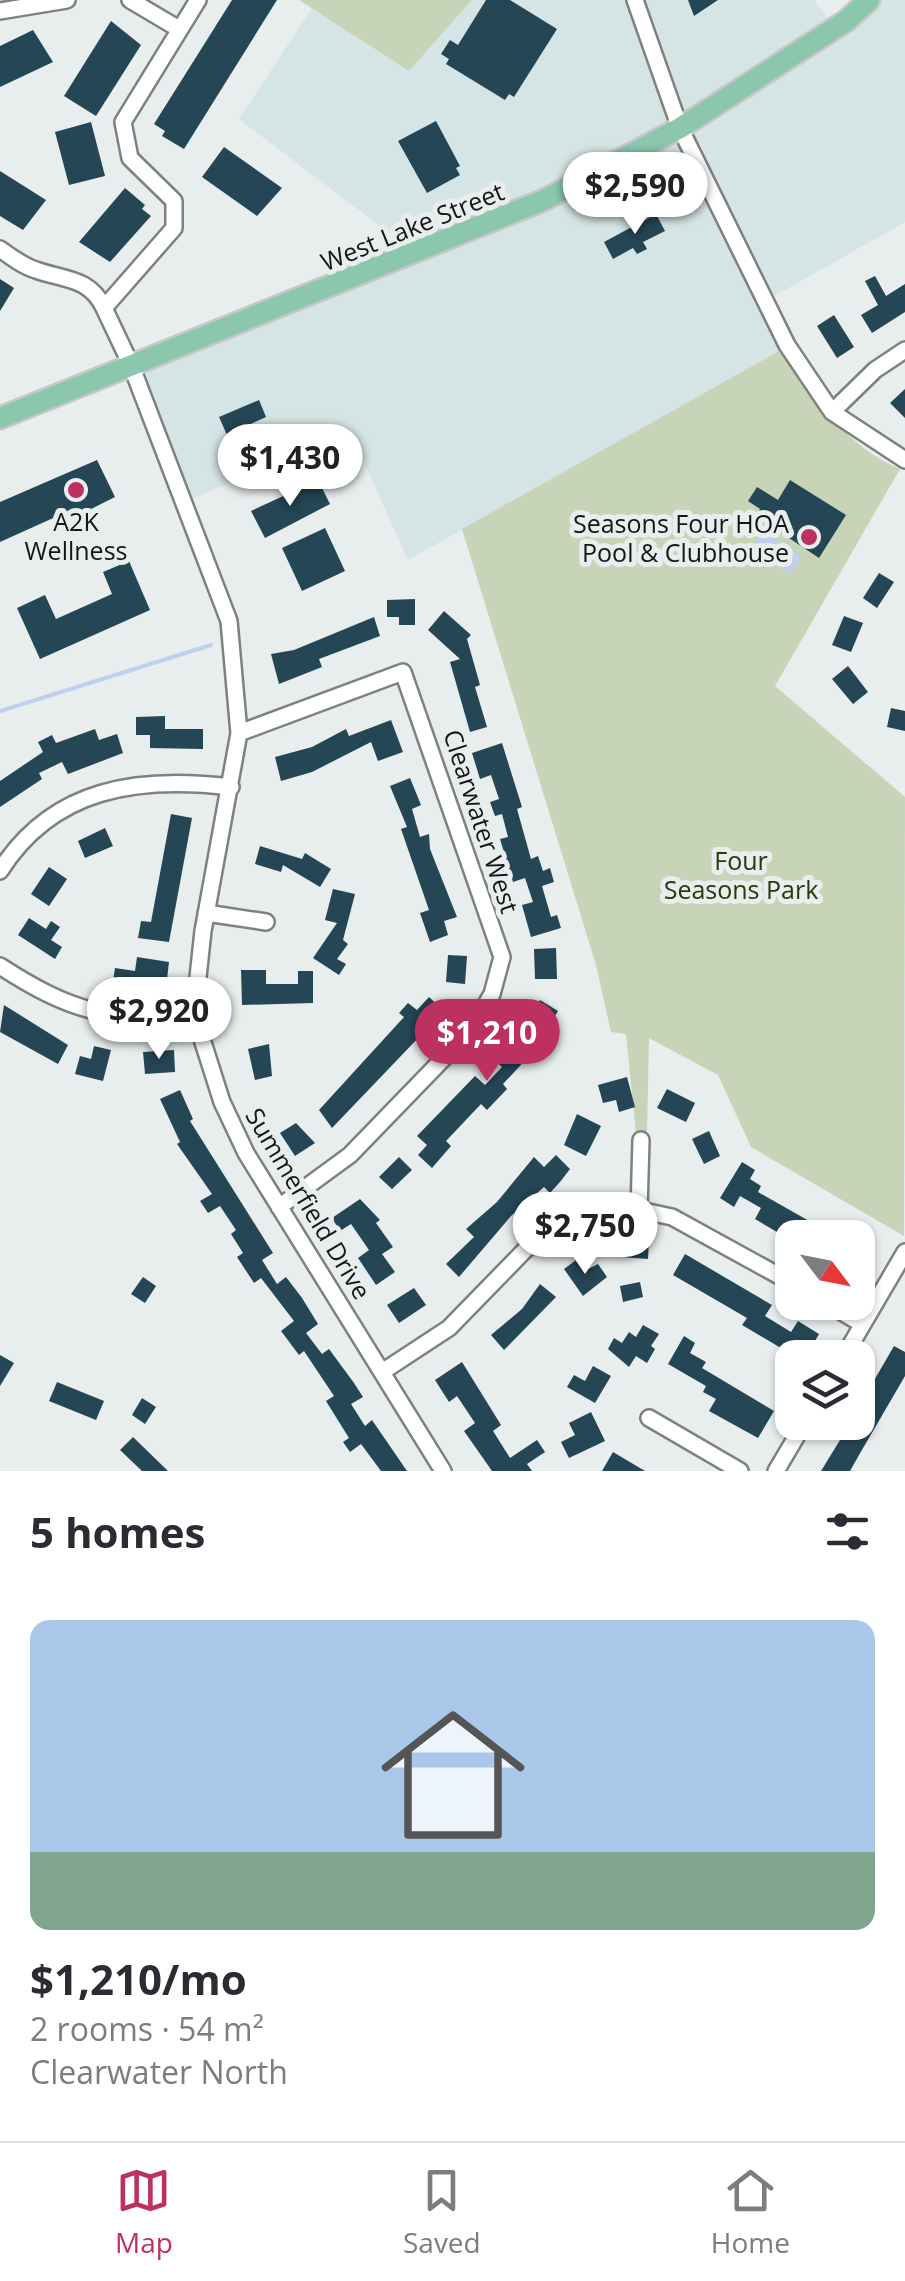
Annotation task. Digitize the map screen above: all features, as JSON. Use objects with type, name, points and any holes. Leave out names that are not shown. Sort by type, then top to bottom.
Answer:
[{"type":"main road","name":"West Lake Street","points":[[0,418],[544,200],[680,128],[846,21],[869,0]]},
{"type":"street","points":[[0,12],[68,0]]},
{"type":"street","points":[[130,0],[180,29]]},
{"type":"street","points":[[0,250],[40,272],[76,280],[92,290],[104,308],[174,228],[176,213],[164,188],[130,158],[123,122],[198,0]]},
{"type":"street","points":[[634,0],[680,128],[788,345],[832,412],[905,460]]},
{"type":"street","name":"Summerfield Drive","points":[[104,308],[131,365],[229,620],[239,733],[206,913],[194,1014],[222,1102],[279,1207],[443,1471]]},
{"type":"street","points":[[832,412],[875,370],[905,350]]},
{"type":"street","name":"Clearwater West","points":[[239,733],[403,672],[502,957],[494,986],[471,1030],[350,1155],[279,1207]]},
{"type":"street","points":[[0,871],[35,826],[96,796],[132,784],[159,782],[231,787]]},
{"type":"street","points":[[206,913],[266,922]]},
{"type":"street","points":[[0,966],[57,1001],[93,1014],[119,1018],[194,1014]]},
{"type":"street","points":[[639,1210],[641,1140]]},
{"type":"street","points":[[382,1372],[468,1311],[526,1248],[564,1223],[639,1210],[684,1221],[775,1274]]},
{"type":"street","points":[[853,1340],[905,1252]]},
{"type":"street","points":[[855,1320],[862,1324]]},
{"type":"street","points":[[650,1418],[740,1471]]},
{"type":"street","points":[[776,1471],[794,1440]]},
{"type":"shaded area","points":[[472,0],[628,0],[673,124],[540,196],[409,248],[239,119],[312,8],[409,71]]},
{"type":"shaded area","points":[[641,0],[814,0],[831,23],[683,122]]},
{"type":"shaded area","points":[[876,0],[905,0],[905,222],[769,299],[686,130]]},
{"type":"shaded area","points":[[678,136],[781,350],[408,560],[352,435],[190,499],[137,368]]},
{"type":"green space","points":[[299,0],[472,0],[409,71]]},
{"type":"green space","name":"Four Seasons Park","points":[[781,350],[847,433],[900,469],[775,686],[905,797],[904,1236],[751,1147],[718,1075],[649,1038],[647,1133],[636,1133],[626,1034],[611,1032],[596,965],[462,529]]},
{"type":"water","points":[[762,531],[801,556],[790,574],[751,550]]},
{"type":"building","points":[[232,0],[277,0],[184,149],[162,136],[165,131],[154,124]]},
{"type":"building","points":[[486,0],[510,0],[557,29],[514,97],[509,94],[505,100],[446,64],[449,59],[441,54],[450,40],[458,45]]},
{"type":"building","points":[[688,0],[718,0],[694,16]]},
{"type":"building","points":[[111,21],[141,45],[96,116],[64,96]]},
{"type":"building","points":[[33,30],[53,62],[0,87],[0,46]]},
{"type":"building","points":[[436,121],[460,166],[456,168],[460,175],[427,193],[398,141]]},
{"type":"building","points":[[91,122],[105,176],[69,185],[55,132]]},
{"type":"building","points":[[224,147],[282,188],[257,216],[202,177]]},
{"type":"building","points":[[0,171],[46,200],[23,230],[0,216]]},
{"type":"building","points":[[125,188],[145,205],[142,209],[151,216],[110,262],[79,242]]},
{"type":"building","points":[[656,214],[665,231],[643,242],[647,249],[637,254],[633,248],[613,259],[604,242]]},
{"type":"building","points":[[875,276],[886,296],[905,284],[905,312],[872,333],[861,315],[878,305],[865,281]]},
{"type":"building","points":[[0,279],[14,288],[0,311]]},
{"type":"building","points":[[834,315],[854,347],[837,358],[817,326]]},
{"type":"building","points":[[905,389],[905,418],[890,403]]},
{"type":"building","points":[[259,400],[266,417],[227,435],[219,417]]},
{"type":"building","points":[[97,460],[115,497],[69,520],[66,515],[51,519],[0,542],[0,502]]},
{"type":"building","points":[[318,480],[330,504],[265,538],[251,511]]},
{"type":"building","name":"Seasons Four HOA Pool & Clubhouse","points":[[790,480],[846,515],[819,558],[756,516],[760,509],[748,501],[757,487],[778,500]]},
{"type":"building","points":[[325,528],[345,571],[302,591],[282,548]]},
{"type":"building","points":[[129,561],[150,610],[40,659],[17,608],[45,595],[56,619],[112,594],[103,572]]},
{"type":"building","points":[[879,573],[894,582],[877,608],[863,598]]},
{"type":"building","points":[[415,599],[415,625],[399,625],[399,617],[387,617],[387,600]]},
{"type":"building","points":[[444,611],[471,635],[467,639],[480,685],[475,687],[487,727],[470,732],[450,662],[460,659],[428,630]]},
{"type":"building","points":[[844,616],[863,623],[851,652],[832,645]]},
{"type":"building","points":[[374,617],[380,636],[319,659],[322,667],[279,684],[271,654],[294,650]]},
{"type":"building","points":[[848,666],[868,692],[853,704],[832,679]]},
{"type":"building","points":[[891,708],[905,711],[905,731],[887,727]]},
{"type":"building","points":[[165,716],[165,729],[203,729],[203,749],[150,748],[150,735],[136,735],[136,717]]},
{"type":"building","points":[[391,720],[403,752],[378,761],[371,742],[312,772],[281,781],[275,757],[312,747],[346,729],[349,736]]},
{"type":"building","points":[[95,729],[99,740],[117,734],[123,753],[68,774],[62,762],[39,773],[42,779],[0,807],[0,781],[43,752],[38,742],[52,735],[56,743]]},
{"type":"building","points":[[502,743],[522,807],[517,809],[531,859],[538,856],[543,871],[550,868],[554,882],[542,886],[551,917],[557,915],[561,928],[531,937],[522,905],[533,902],[525,878],[513,882],[500,839],[508,837],[502,814],[495,816],[490,802],[499,799],[491,775],[480,779],[472,753]]},
{"type":"building","points":[[410,778],[421,805],[412,809],[420,837],[429,834],[430,849],[457,917],[444,921],[448,935],[430,942],[420,913],[429,910],[401,829],[407,827],[390,786]]},
{"type":"building","points":[[171,814],[192,818],[169,942],[138,938],[141,921],[151,922]]},
{"type":"building","points":[[105,828],[113,846],[85,858],[78,841]]},
{"type":"building","points":[[260,846],[302,859],[305,853],[331,869],[320,887],[283,865],[281,872],[255,864]]},
{"type":"building","points":[[49,867],[67,879],[49,906],[31,894]]},
{"type":"building","points":[[333,889],[355,894],[343,940],[348,944],[337,959],[346,964],[339,975],[313,958],[337,923],[325,920]]},
{"type":"building","points":[[29,918],[46,929],[51,921],[60,927],[51,940],[62,947],[55,959],[18,935]]},
{"type":"building","points":[[556,948],[557,979],[535,979],[534,949]]},
{"type":"building","points":[[448,955],[467,956],[465,984],[446,982]]},
{"type":"building","points":[[137,957],[169,962],[166,988],[113,981],[115,968],[135,971]]},
{"type":"building","points":[[241,970],[266,970],[266,984],[298,984],[298,971],[313,971],[313,1003],[242,1005]]},
{"type":"building","points":[[429,997],[444,1011],[332,1128],[319,1110],[404,1017],[399,1013],[408,1003],[417,1010]]},
{"type":"building","points":[[540,1000],[558,1011],[548,1027],[557,1032],[550,1044],[544,1040],[503,1084],[507,1089],[487,1110],[481,1104],[446,1141],[451,1146],[432,1168],[418,1155],[427,1145],[417,1136],[475,1076],[485,1085],[502,1067],[493,1058],[515,1034],[518,1037]]},
{"type":"building","points":[[4,1005],[68,1045],[58,1064],[0,1032]]},
{"type":"building","points":[[269,1044],[272,1076],[255,1080],[248,1049]]},
{"type":"building","points":[[94,1046],[111,1050],[103,1081],[75,1074],[80,1056],[91,1059]]},
{"type":"building","points":[[174,1050],[175,1072],[145,1074],[143,1052]]},
{"type":"building","points":[[627,1077],[635,1107],[619,1112],[616,1100],[603,1103],[598,1085]]},
{"type":"building","points":[[667,1089],[695,1103],[686,1122],[657,1108]]},
{"type":"building","points":[[180,1090],[193,1119],[190,1121],[273,1253],[262,1260],[277,1284],[286,1277],[302,1298],[318,1324],[306,1333],[322,1354],[329,1349],[354,1383],[363,1397],[351,1404],[365,1426],[372,1420],[407,1471],[381,1471],[361,1444],[350,1452],[343,1442],[349,1438],[326,1401],[334,1396],[304,1351],[299,1355],[281,1331],[294,1321],[261,1278],[254,1283],[237,1257],[243,1253],[231,1234],[236,1230],[220,1206],[208,1213],[200,1201],[212,1194],[177,1144],[180,1142],[160,1099]]},
{"type":"building","points":[[577,1114],[601,1126],[586,1156],[564,1145]]},
{"type":"building","points":[[296,1123],[315,1143],[295,1156],[280,1133]]},
{"type":"building","points":[[709,1131],[720,1156],[704,1164],[692,1139]]},
{"type":"building","points":[[556,1155],[570,1169],[560,1182],[550,1193],[544,1187],[511,1216],[459,1277],[446,1264],[474,1237],[466,1229],[497,1202],[534,1157],[544,1167]]},
{"type":"building","points":[[399,1157],[412,1170],[392,1189],[379,1177]]},
{"type":"building","points":[[742,1162],[755,1170],[750,1179],[761,1186],[758,1192],[807,1220],[775,1220],[775,1231],[755,1219],[761,1208],[740,1196],[734,1207],[720,1198]]},
{"type":"building","points":[[360,1199],[380,1220],[376,1223],[393,1247],[382,1254],[395,1272],[376,1285],[358,1258],[369,1250],[351,1224],[340,1231],[332,1218]]},
{"type":"building","points":[[621,1239],[649,1240],[648,1259],[621,1257]]},
{"type":"building","points":[[685,1254],[772,1305],[765,1316],[791,1332],[798,1321],[819,1334],[816,1340],[775,1340],[775,1344],[742,1325],[747,1318],[673,1275]]},
{"type":"building","points":[[576,1260],[584,1271],[598,1264],[607,1277],[583,1296],[564,1269]]},
{"type":"building","points":[[143,1277],[156,1286],[145,1303],[131,1294]]},
{"type":"building","points":[[640,1282],[643,1297],[623,1302],[620,1286]]},
{"type":"building","points":[[540,1284],[556,1297],[504,1350],[491,1335],[522,1309]]},
{"type":"building","points":[[414,1288],[426,1305],[399,1323],[387,1305]]},
{"type":"building","points":[[643,1325],[659,1334],[651,1346],[655,1349],[647,1363],[636,1356],[629,1367],[608,1349],[614,1338],[622,1343],[629,1332],[636,1337]]},
{"type":"building","points":[[684,1336],[695,1343],[690,1353],[706,1362],[702,1368],[774,1411],[758,1438],[709,1411],[716,1399],[703,1392],[706,1386],[668,1364]]},
{"type":"building","points":[[894,1346],[905,1352],[905,1376],[875,1428],[875,1379]]},
{"type":"building","points":[[0,1355],[14,1363],[0,1386]]},
{"type":"building","points":[[462,1362],[501,1425],[493,1431],[510,1458],[537,1440],[545,1452],[527,1464],[532,1471],[492,1471],[464,1431],[475,1423],[457,1396],[449,1402],[435,1380]]},
{"type":"building","points":[[593,1366],[611,1376],[595,1403],[567,1387],[574,1375],[585,1381]]},
{"type":"building","points":[[57,1382],[104,1401],[96,1420],[49,1401]]},
{"type":"building","points":[[142,1398],[156,1407],[145,1424],[132,1415]]},
{"type":"building","points":[[591,1412],[605,1441],[569,1458],[561,1442],[575,1435],[569,1423]]},
{"type":"building","points":[[133,1437],[168,1471],[142,1471],[120,1450]]},
{"type":"building","points":[[840,1440],[868,1440],[850,1471],[821,1471]]},
{"type":"building","points":[[613,1452],[645,1471],[602,1471]]},
{"type":"waterway","points":[[0,711],[211,645]]},
{"type":"place","name":"A2K Wellness","points":[[76,490]]},
{"type":"place","name":"Seasons Four HOA Pool & Clubhouse","points":[[809,537]]}]
